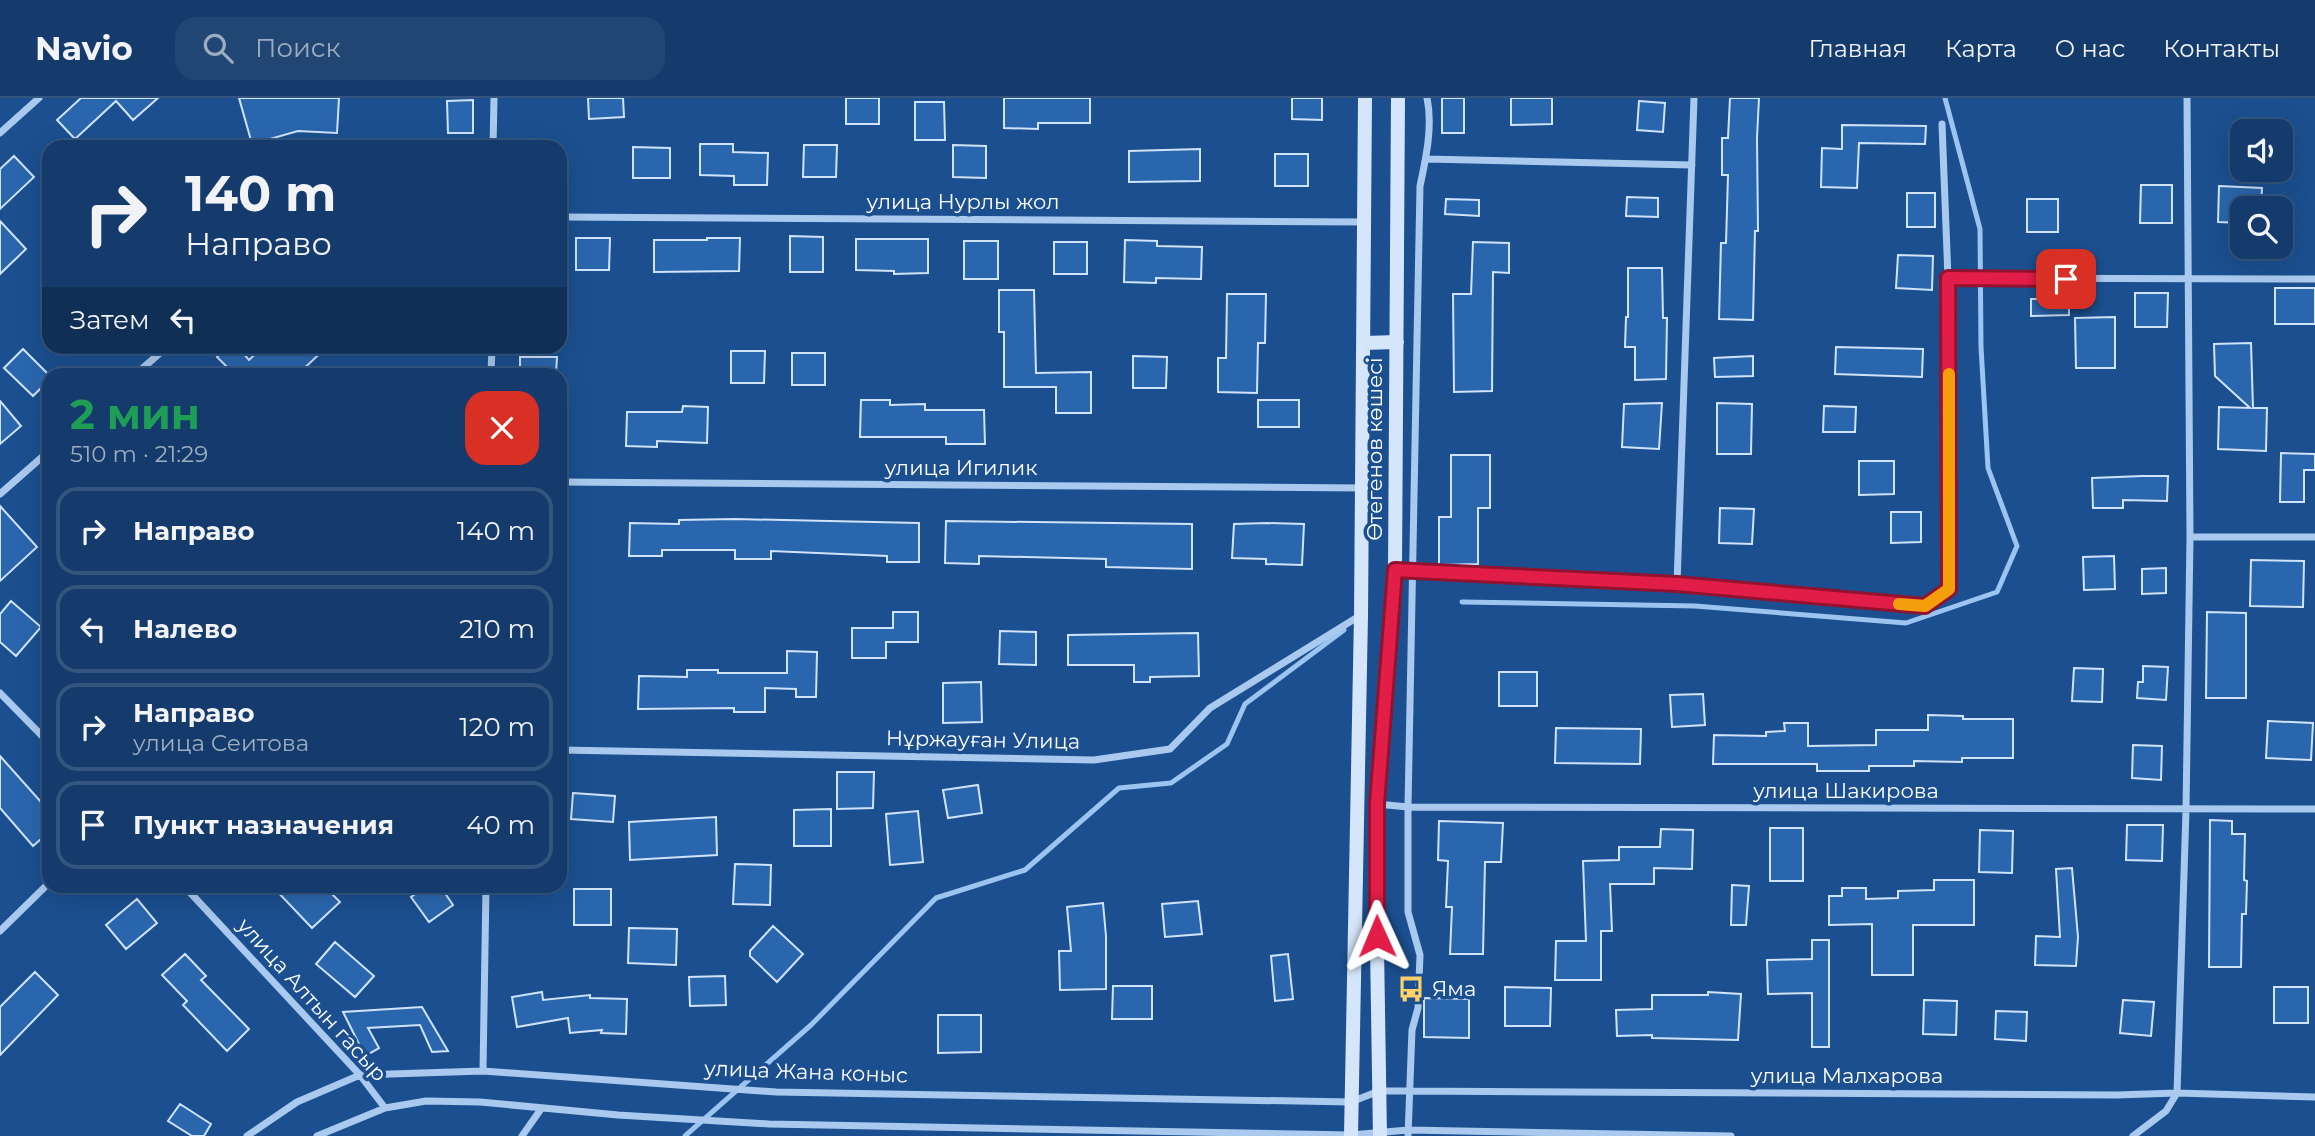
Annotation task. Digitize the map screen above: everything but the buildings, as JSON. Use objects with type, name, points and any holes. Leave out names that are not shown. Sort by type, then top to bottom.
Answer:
[{"type":"main road","name":"Өтегенов көшесі","points":[[1351,1136],[1361,615],[1365,98]]},
{"type":"main road","name":"Өтегенов көшесі","points":[[1380,1134],[1377,804],[1395,570],[1398,98]]},
{"type":"main road","points":[[1364,343],[1397,342]]},
{"type":"street","points":[[0,133],[39,98]]},
{"type":"street","points":[[493,140],[494,98]]},
{"type":"street","points":[[1408,1133],[1412,1030],[1418,1007],[1420,955],[1408,912],[1408,807],[1420,186],[1426,159],[1429,107],[1427,98]]},
{"type":"street","points":[[1677,584],[1694,98]]},
{"type":"street","points":[[2133,1136],[2166,1111],[2177,1093],[2186,810],[2190,537],[2187,98]]},
{"type":"street","points":[[1395,570],[1677,584],[1925,606],[1949,589],[1948,278],[1942,124]]},
{"type":"street","points":[[1426,159],[1692,165]]},
{"type":"street","name":"улица Нурлы жол","points":[[567,217],[1366,222]]},
{"type":"street","points":[[1948,278],[2315,279]]},
{"type":"street","points":[[143,368],[159,354]]},
{"type":"street","points":[[0,494],[42,457]]},
{"type":"street","name":"улица Игилик","points":[[567,482],[1362,488]]},
{"type":"street","points":[[2190,537],[2315,537]]},
{"type":"street","name":"Нұржауған Улица","points":[[567,750],[1094,760],[1170,749],[1210,708],[1361,615]]},
{"type":"street","points":[[0,693],[42,736]]},
{"type":"street","name":"улица Шакирова","points":[[1377,804],[1408,807],[2315,809]]},
{"type":"street","points":[[0,931],[42,890]]},
{"type":"street","name":"улица Алтын гасыр","points":[[191,893],[360,1075],[384,1108]]},
{"type":"street","points":[[483,1071],[486,893]]},
{"type":"street","name":"улица Жана коныс","points":[[247,1136],[297,1102],[360,1075],[483,1071],[776,1091],[1351,1102],[1379,1091]]},
{"type":"street","name":"улица Малхарова","points":[[1379,1091],[2116,1095],[2177,1093],[2315,1097]]},
{"type":"street","points":[[317,1136],[384,1108],[426,1101],[481,1102],[618,1115],[769,1124],[1351,1136],[1408,1133],[1731,1136]]},
{"type":"street","points":[[522,1136],[541,1109]]},
{"type":"waterway","points":[[1462,602],[1695,606],[1906,623],[1997,592],[2017,546],[1988,468],[1981,347],[1980,229],[1945,98]]},
{"type":"waterway","points":[[685,1136],[811,1025],[936,898],[1025,870],[1119,788],[1171,783],[1227,744],[1245,704],[1344,630]]},
{"type":"slow traffic","points":[[1899,604],[1925,606],[1949,589],[1949,374]]},
{"type":"place","name":"Яма","points":[[1411,989]]},
{"type":"route","points":[[1377,936],[1377,804],[1395,570],[1677,584],[1925,606],[1949,589],[1948,278],[2066,279]]}]
